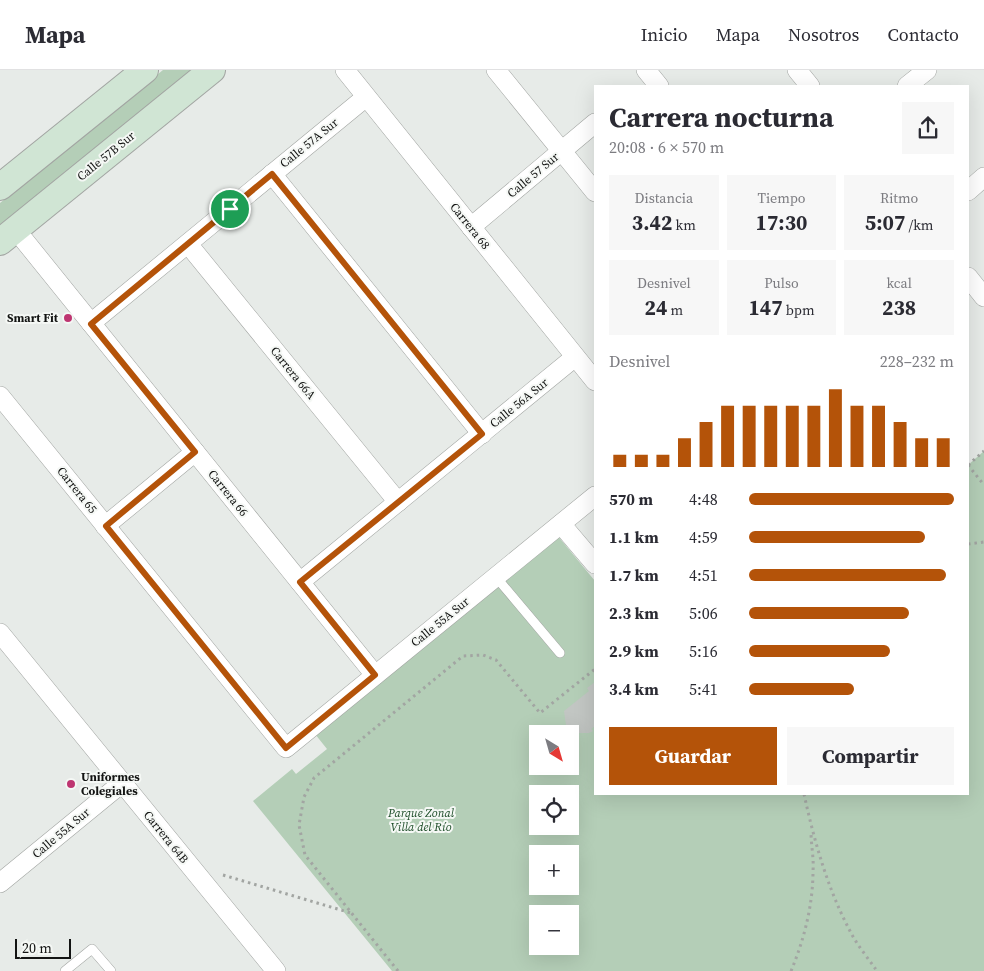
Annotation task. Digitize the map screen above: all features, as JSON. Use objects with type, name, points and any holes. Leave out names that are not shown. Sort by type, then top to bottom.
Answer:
[{"type":"street","points":[[0,188],[145,70]]},
{"type":"street","name":"Calle 57B Sur","points":[[12,241],[212,70]]},
{"type":"street","name":"Carrera 68","points":[[345,70],[594,380]]},
{"type":"street","points":[[496,70],[594,191]]},
{"type":"street","points":[[797,70],[809,85]]},
{"type":"street","points":[[908,85],[927,70]]},
{"type":"street","name":"Calle 57A Sur","points":[[91,324],[366,97]]},
{"type":"street","name":"Calle 57 Sur","points":[[471,227],[594,125]]},
{"type":"street","points":[[272,174],[482,434]]},
{"type":"street","points":[[969,190],[984,177]]},
{"type":"street","name":"Carrera 66","points":[[12,241],[91,324],[375,675]]},
{"type":"street","name":"Carrera 66A","points":[[188,244],[398,502]]},
{"type":"street","points":[[969,278],[984,297]]},
{"type":"street","name":"Calle 56A Sur","points":[[300,582],[576,357]]},
{"type":"street","name":"Carrera 65","points":[[0,396],[286,748]]},
{"type":"street","points":[[106,526],[195,452]]},
{"type":"street","name":"Calle 55A Sur","points":[[286,748],[594,497]]},
{"type":"street","points":[[561,524],[594,563]]},
{"type":"street","name":"Carrera 64B","points":[[0,633],[276,971]]},
{"type":"street","name":"Calle 55A Sur","points":[[0,883],[122,782]]},
{"type":"lane","points":[[496,577],[560,653]]},
{"type":"lane","points":[[65,971],[92,949],[111,971]]},
{"type":"path","points":[[969,464],[984,451]]},
{"type":"path","points":[[969,466],[984,485]]},
{"type":"path","points":[[969,544],[984,542]]},
{"type":"path","points":[[398,971],[305,855],[298,825],[304,797],[314,778],[462,656],[483,655],[496,660],[540,713],[594,670]]},
{"type":"path","points":[[804,795],[817,848],[849,930],[877,971]]},
{"type":"path","points":[[791,971],[800,949],[808,920],[813,871],[810,821]]},
{"type":"path","points":[[190,866],[352,913]]},
{"type":"green space","points":[[163,70],[192,70],[0,226],[0,203]]},
{"type":"green space","name":"Parque Zonal Villa del Río","points":[[984,451],[984,971],[392,971],[253,801],[292,769],[296,774],[327,749],[315,734],[557,535],[594,580],[594,795],[969,795],[969,464]]},
{"type":"building","points":[[594,683],[594,727],[591,729],[593,731],[579,733],[579,725],[566,725],[564,711],[589,691],[587,688]]},
{"type":"place","name":"Smart Fit","points":[[68,318]]},
{"type":"place","name":"Uniformes Colegiales","points":[[71,784]]},
{"type":"route","points":[[272,174],[482,434],[300,582],[375,675],[286,748],[106,526],[195,452],[91,324],[230,209],[272,174]]}]
